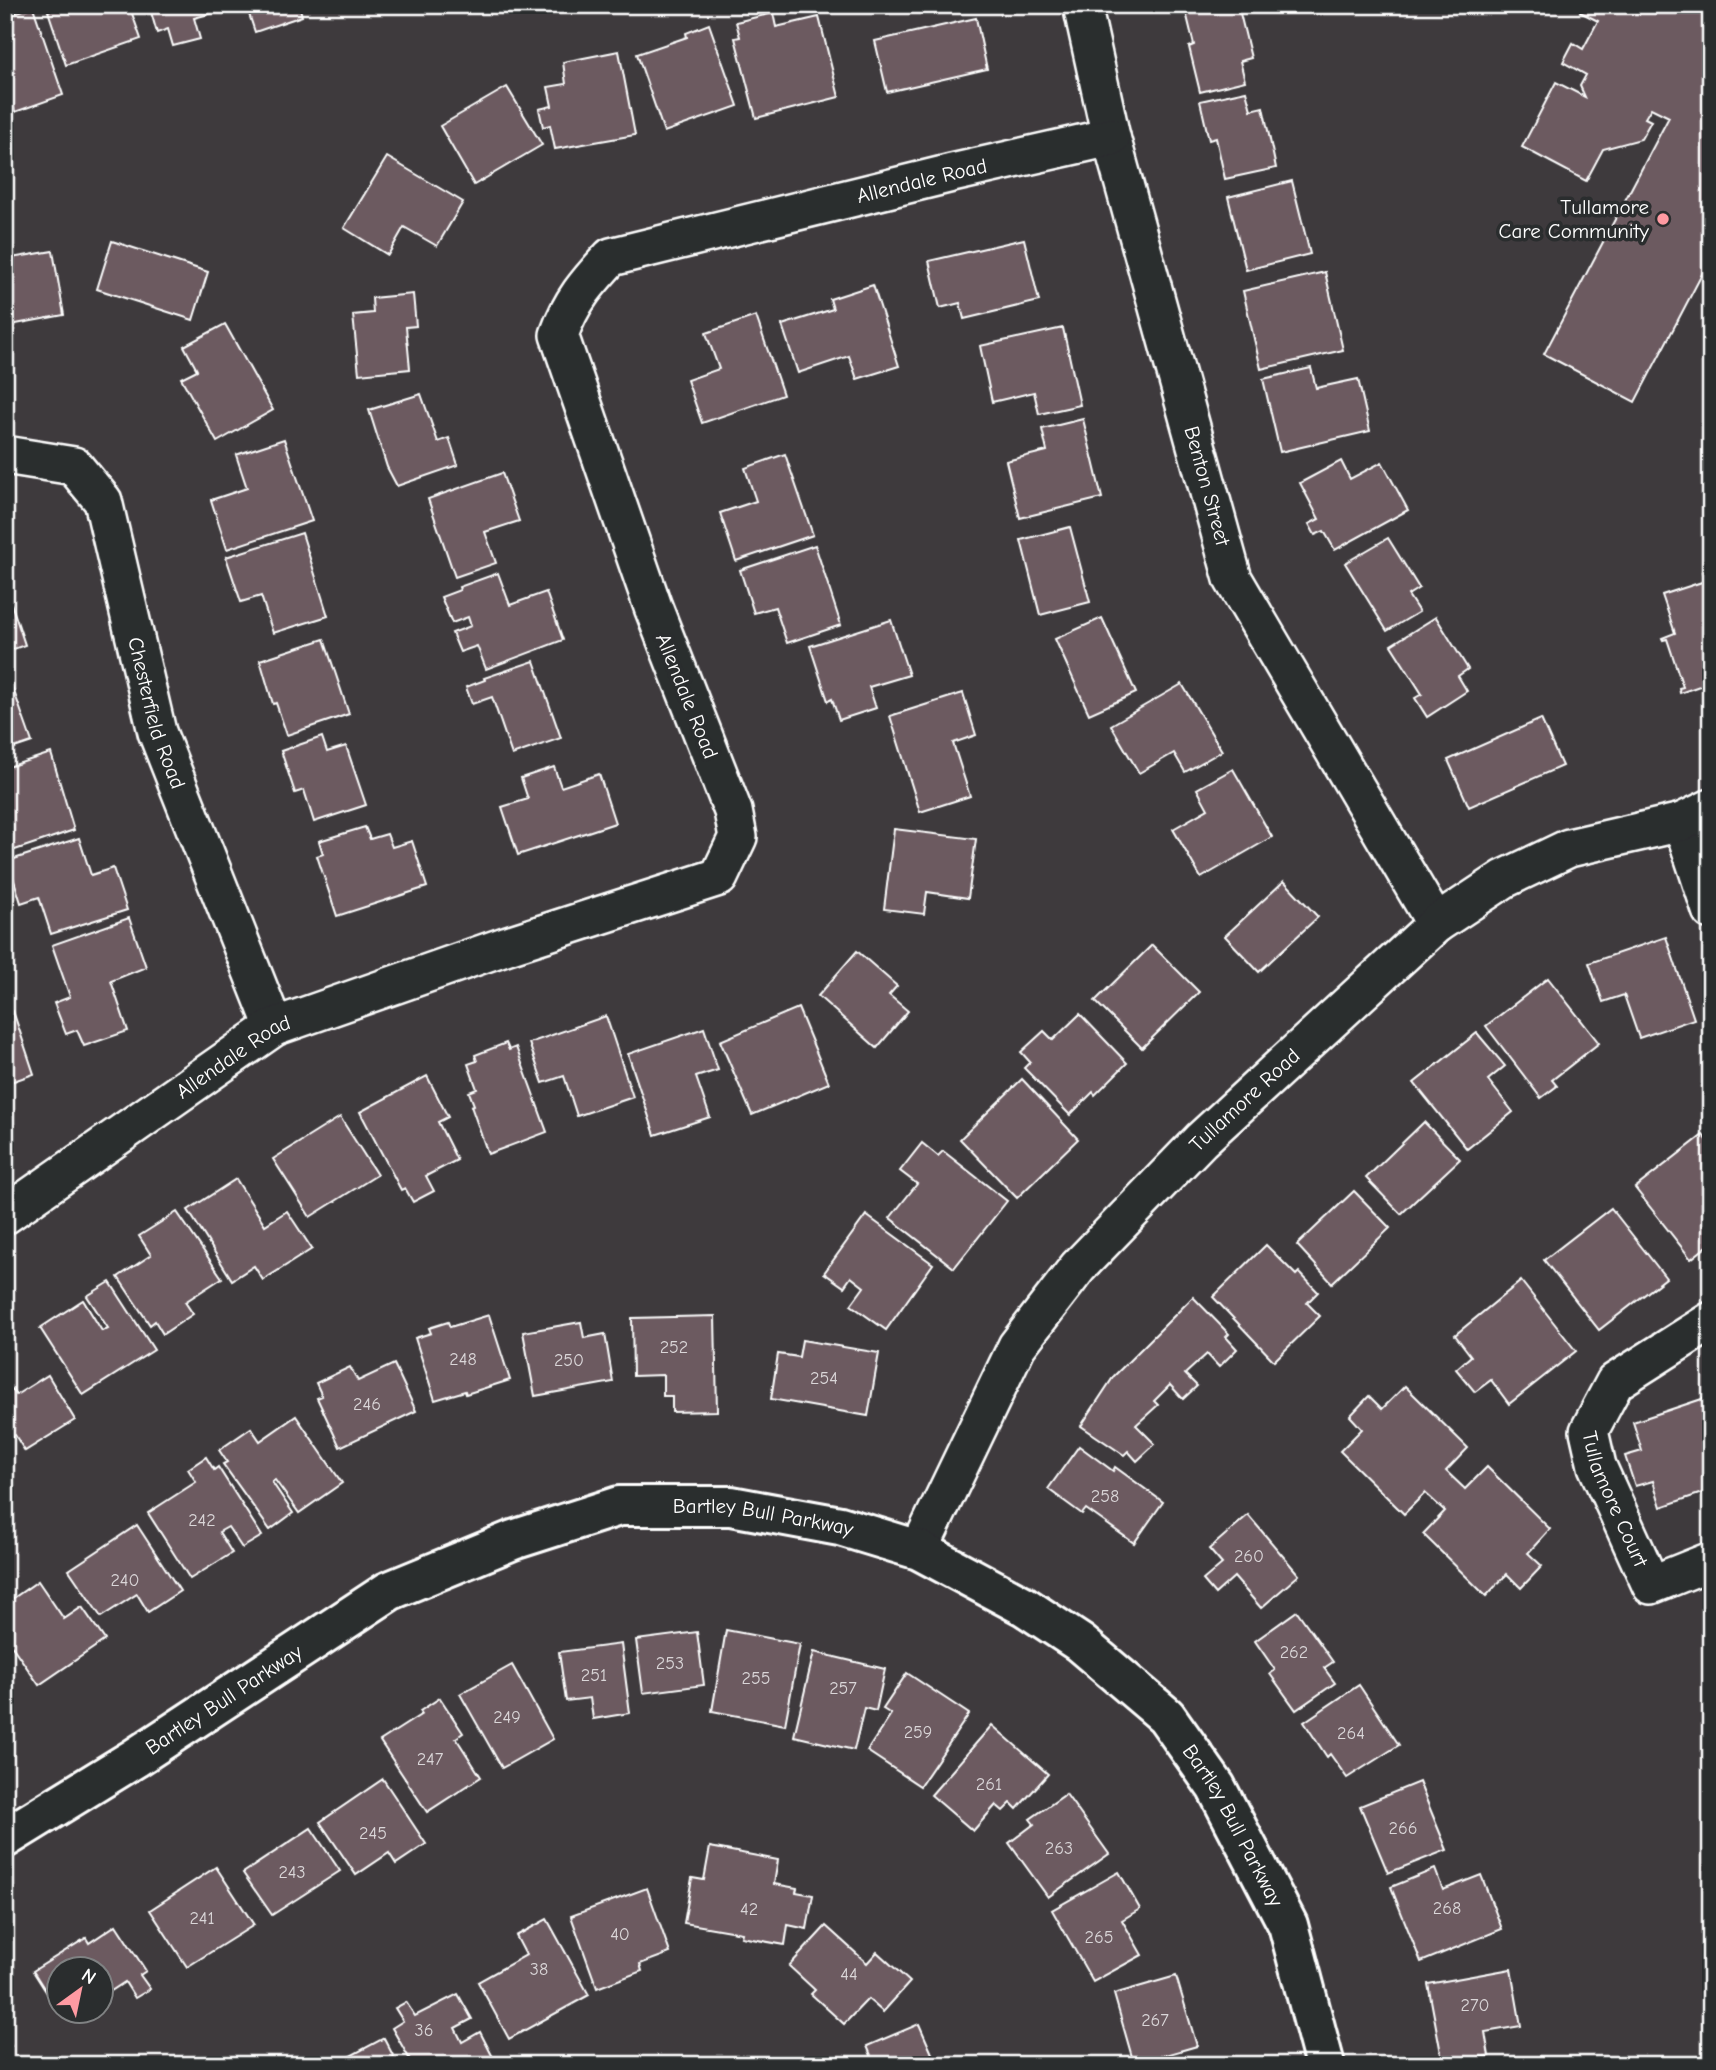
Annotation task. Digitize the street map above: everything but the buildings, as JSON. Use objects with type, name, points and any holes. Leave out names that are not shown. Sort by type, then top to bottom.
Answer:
[{"type":"street","name":"Benton Street","points":[[1082,5],[1111,137],[1233,579],[1436,924]]},
{"type":"street","name":"Allendale Road","points":[[5,1215],[274,1027],[508,945],[719,877],[738,837],[733,811],[653,607],[559,335],[567,311],[585,285],[611,257],[952,173],[1111,137]]},
{"type":"street","name":"Chesterfield Road","points":[[5,455],[74,466],[103,500],[158,732],[274,1027]]},
{"type":"street","name":"Tullamore Road","points":[[919,1550],[1017,1346],[1078,1267],[1201,1140],[1436,924],[1504,879],[1569,848],[1696,815]]},
{"type":"street","points":[[1696,815],[1711,910]]},
{"type":"street","name":"Tullamore Court","points":[[1711,1321],[1615,1381],[1590,1432],[1597,1466],[1651,1585],[1711,1561]]},
{"type":"street","name":"Bartley Bull Parkway","points":[[5,1838],[135,1758],[389,1591],[513,1540],[619,1506],[731,1506],[840,1526],[919,1550],[1024,1606],[1080,1643],[1166,1716],[1216,1787],[1288,1925],[1325,2065]]},
{"type":"place","name":"Tullamore Care Community","points":[[1663,219]]}]
